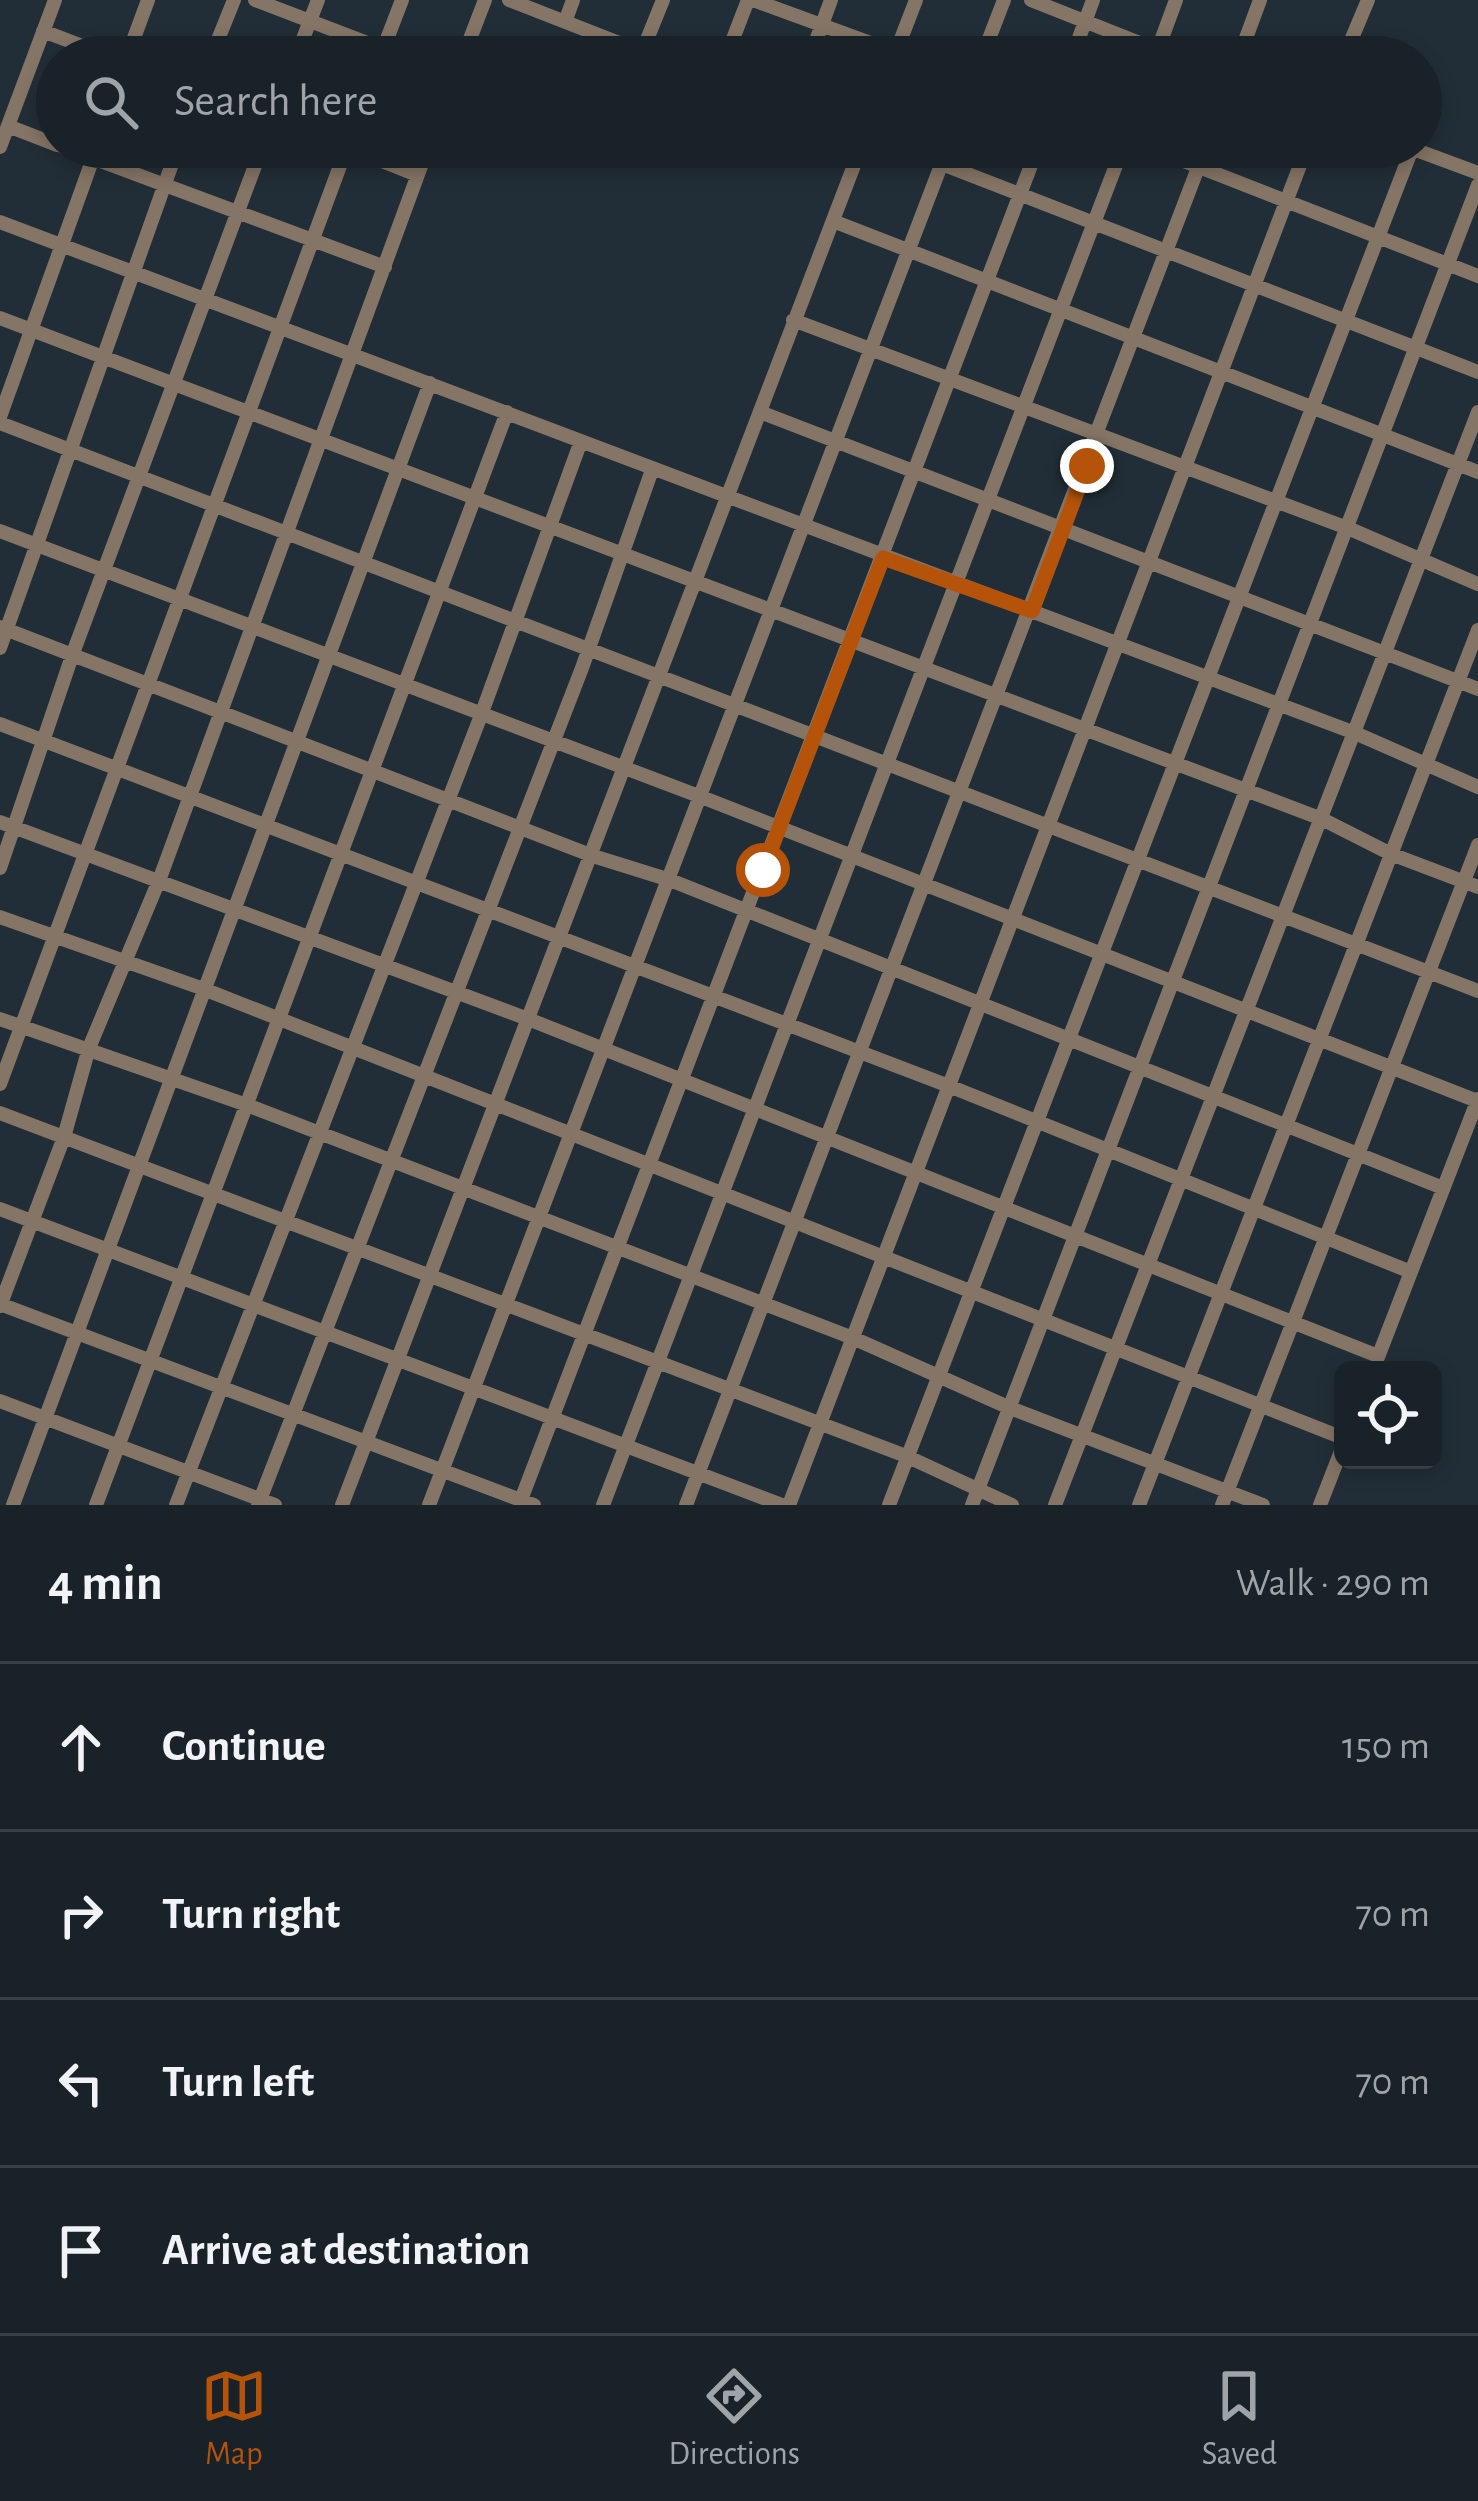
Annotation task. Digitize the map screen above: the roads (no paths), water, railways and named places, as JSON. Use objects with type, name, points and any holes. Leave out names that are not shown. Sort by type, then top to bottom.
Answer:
[{"type":"street","points":[[41,36],[55,0]]},
{"type":"street","points":[[135,36],[148,0]]},
{"type":"street","points":[[219,36],[234,0]]},
{"type":"street","points":[[255,0],[344,36]]},
{"type":"street","points":[[304,36],[318,0]]},
{"type":"street","points":[[388,36],[402,0]]},
{"type":"street","points":[[471,36],[485,0]]},
{"type":"street","points":[[509,0],[602,36]]},
{"type":"street","points":[[565,22],[574,0]]},
{"type":"street","points":[[654,36],[663,0]]},
{"type":"street","points":[[735,36],[751,0],[850,36]]},
{"type":"street","points":[[818,36],[831,0]]},
{"type":"street","points":[[906,36],[916,0]]},
{"type":"street","points":[[990,36],[1004,0]]},
{"type":"street","points":[[1031,0],[1120,36]]},
{"type":"street","points":[[1080,36],[1094,0]]},
{"type":"street","points":[[1163,36],[1176,0]]},
{"type":"street","points":[[1247,36],[1260,0]]},
{"type":"street","points":[[1353,36],[1368,0]]},
{"type":"street","points":[[43,31],[56,36]]},
{"type":"street","points":[[0,147],[36,50]]},
{"type":"street","points":[[8,126],[36,137]]},
{"type":"street","points":[[1442,160],[1478,173]]},
{"type":"street","points":[[90,168],[0,420],[70,452],[963,789],[1478,991]]},
{"type":"street","points":[[128,168],[386,267]]},
{"type":"street","points":[[0,648],[170,168]]},
{"type":"street","points":[[0,868],[73,653],[254,168]]},
{"type":"street","points":[[0,1084],[339,168]]},
{"type":"street","points":[[400,168],[417,175]]},
{"type":"street","points":[[420,168],[160,878],[89,1048],[64,1137],[0,1305],[524,1503],[582,1333],[1030,168]]},
{"type":"street","points":[[342,1505],[853,168]]},
{"type":"street","points":[[429,1505],[704,798],[940,168]]},
{"type":"street","points":[[955,168],[1478,372]]},
{"type":"street","points":[[603,1505],[1115,168]]},
{"type":"street","points":[[686,1505],[1198,168],[1478,275]]},
{"type":"street","points":[[0,1209],[785,1505],[1088,731],[1299,168]]},
{"type":"street","points":[[889,1505],[1402,168]]},
{"type":"street","points":[[975,1498],[1478,185]]},
{"type":"street","points":[[833,221],[1478,472]]},
{"type":"street","points":[[0,222],[1355,733],[1478,788]]},
{"type":"street","points":[[0,317],[1322,818],[1391,854],[1471,884]]},
{"type":"street","points":[[793,320],[1276,500],[1478,584]]},
{"type":"street","points":[[13,1505],[110,1251],[231,906],[430,382]]},
{"type":"street","points":[[96,1505],[507,412]]},
{"type":"street","points":[[760,412],[1478,689]]},
{"type":"street","points":[[1055,1505],[1478,412]]},
{"type":"street","points":[[176,1505],[348,1048],[480,718],[580,441]]},
{"type":"street","points":[[0,1400],[265,1503],[292,1413],[553,743],[652,470]]},
{"type":"street","points":[[0,531],[480,718],[704,798],[1174,986],[1478,1100],[1376,1361]]},
{"type":"street","points":[[4,628],[981,1001],[1212,1100],[1443,1188]]},
{"type":"street","points":[[1138,1505],[1478,631]]},
{"type":"street","points":[[0,724],[949,1086],[1180,1184],[1411,1272]]},
{"type":"street","points":[[0,822],[160,878],[1004,1205],[1076,1240],[1292,1323],[1371,1361]]},
{"type":"street","points":[[1224,1498],[1429,972],[1471,884],[1478,845]]},
{"type":"street","points":[[0,916],[128,960],[884,1255],[1334,1438]]},
{"type":"street","points":[[0,1019],[171,1076],[853,1338],[941,1373],[1010,1408],[1155,1463],[1224,1498],[1263,1505]]},
{"type":"street","points":[[0,1113],[819,1422],[906,1456],[975,1498],[1012,1505]]},
{"type":"street","points":[[1320,1505],[1334,1467]]}]
